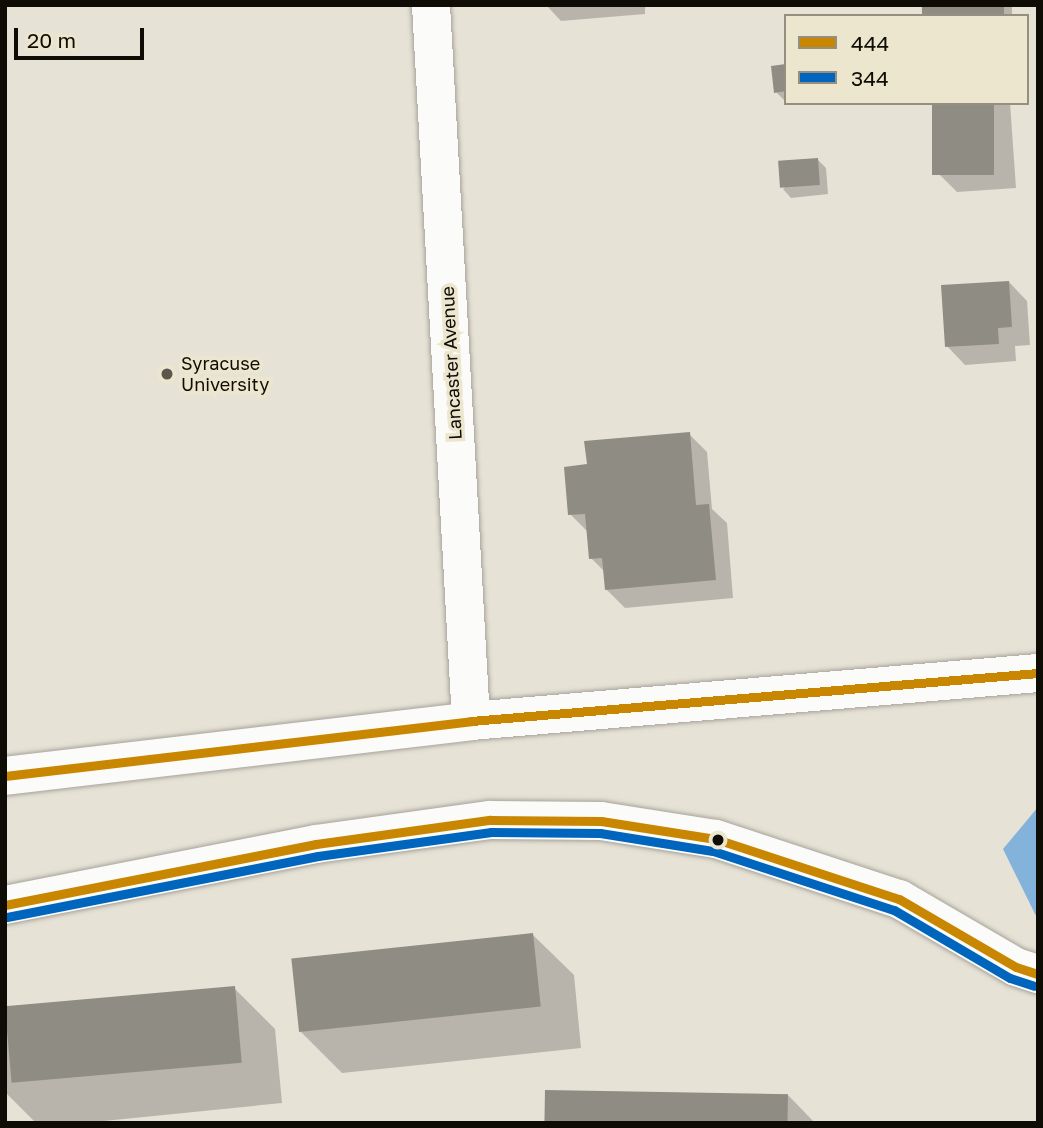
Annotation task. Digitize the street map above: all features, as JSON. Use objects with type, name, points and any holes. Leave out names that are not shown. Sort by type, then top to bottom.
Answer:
[{"type":"street","name":"Lancaster Avenue","points":[[431,5],[471,721]]},
{"type":"street","points":[[5,776],[471,721],[1038,673]]},
{"type":"street","points":[[5,905],[316,844],[490,820],[601,821],[716,839],[899,899],[1016,967],[1038,974]]},
{"type":"water","points":[[1038,807],[1038,920],[1003,849]]},
{"type":"building","points":[[922,5],[1004,5],[1004,14],[922,14]]},
{"type":"building","points":[[784,64],[784,91],[774,93],[771,66]]},
{"type":"building","points":[[932,105],[994,105],[994,175],[932,175]]},
{"type":"building","points":[[818,158],[820,185],[780,188],[778,161]]},
{"type":"building","points":[[1009,281],[1012,327],[998,328],[999,344],[945,347],[941,285]]},
{"type":"building","points":[[690,432],[696,505],[709,504],[716,580],[605,590],[602,558],[589,559],[585,514],[568,515],[564,467],[587,464],[584,441]]},
{"type":"building","points":[[533,933],[541,1007],[299,1032],[291,958]]},
{"type":"building","points":[[235,986],[242,1063],[12,1083],[5,1006]]},
{"type":"building","points":[[545,1090],[788,1094],[787,1123],[544,1123]]},
{"type":"transit line","name":"444","points":[[5,776],[471,721],[1038,673]]},
{"type":"transit line","name":"444","points":[[5,905],[316,844],[490,820],[601,821],[716,839],[899,899],[1016,967],[1038,974]]},
{"type":"transit line","name":"344","points":[[7,917],[318,856],[491,832],[600,833],[713,851],[894,910],[1010,978],[1034,986]]},
{"type":"place","name":"Syracuse University","points":[[167,374]]}]
